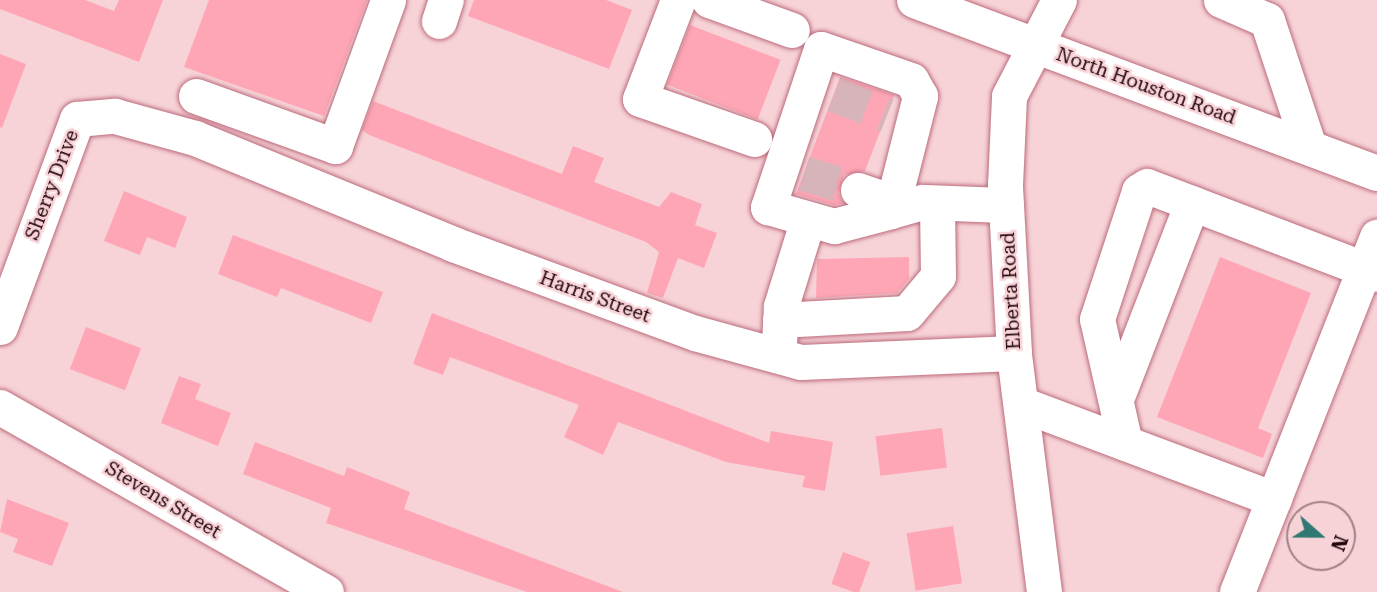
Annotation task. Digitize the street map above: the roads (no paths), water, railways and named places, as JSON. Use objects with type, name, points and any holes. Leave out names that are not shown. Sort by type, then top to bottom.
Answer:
[{"type":"street","points":[[196,96],[335,146],[388,0]]},
{"type":"street","points":[[678,0],[640,99],[754,139]]},
{"type":"street","points":[[709,0],[792,30]]},
{"type":"street","name":"North Houston Road","points":[[914,0],[962,8],[1034,45],[1377,173]]},
{"type":"street","name":"Elberta Road","points":[[1044,592],[1024,405],[1014,353],[1006,205],[1009,96],[1059,0]]},
{"type":"street","points":[[1221,0],[1272,10],[1309,147]]},
{"type":"street","points":[[892,206],[902,119],[920,96],[911,80],[821,49],[821,90],[793,169],[768,206],[834,226],[892,206],[937,203],[1006,205]]},
{"type":"street","name":"Sherry Drive","points":[[0,327],[76,119],[115,116],[195,138]]},
{"type":"street","name":"Harris Street","points":[[195,138],[453,244],[695,333],[779,356],[868,363],[946,352],[1014,353]]},
{"type":"street","points":[[1125,443],[1098,309],[1139,191],[1147,186],[1371,272]]},
{"type":"street","points":[[858,190],[892,206]]},
{"type":"street","points":[[780,320],[907,313],[938,276],[937,203]]},
{"type":"street","points":[[1116,398],[1192,203]]},
{"type":"street","points":[[779,356],[780,320],[808,219]]},
{"type":"street","points":[[1237,592],[1371,272],[1377,237]]},
{"type":"street","points":[[1024,405],[1274,499]]},
{"type":"street","name":"Stevens Street","points":[[0,407],[284,583],[326,592]]},
{"type":"tunnel","points":[[834,94],[887,115]]},
{"type":"tunnel","points":[[804,173],[858,190]]}]
